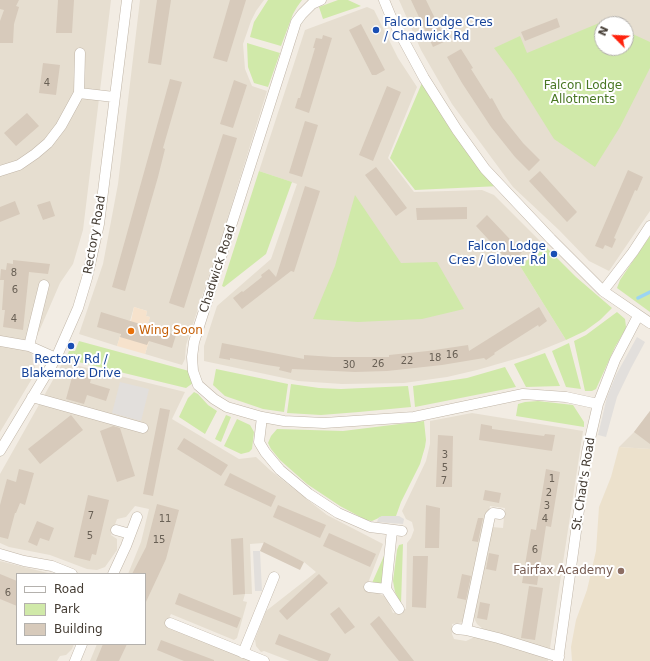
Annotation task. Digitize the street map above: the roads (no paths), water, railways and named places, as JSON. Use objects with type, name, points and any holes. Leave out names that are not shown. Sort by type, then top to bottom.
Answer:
[{"type":"street","name":"Rectory Road","points":[[0,451],[56,358],[78,308],[94,252],[99,224],[126,0]]},
{"type":"street","name":"Chadwick Road","points":[[321,0],[312,4],[296,22],[194,342],[192,357],[193,371],[198,385],[221,404],[262,417],[284,421],[324,423],[414,417],[523,394],[566,396],[598,404]]},
{"type":"street","points":[[384,0],[391,17],[424,78],[457,130],[485,169],[546,234],[603,291],[650,323]]},
{"type":"street","points":[[0,171],[19,166],[48,143],[61,126],[79,93],[80,53]]},
{"type":"street","points":[[79,93],[114,97]]},
{"type":"street","points":[[603,291],[633,252],[650,226]]},
{"type":"street","points":[[30,346],[44,285]]},
{"type":"street","name":"St. Chad's Road","points":[[558,659],[587,452],[598,404],[615,360],[638,316]]},
{"type":"street","points":[[0,341],[30,346],[56,358]]},
{"type":"street","points":[[32,397],[143,428]]},
{"type":"street","points":[[262,417],[259,442],[280,470],[309,494],[338,513],[370,527],[397,531],[386,589],[399,609]]},
{"type":"street","points":[[500,514],[492,513],[490,516],[462,629],[498,638],[558,659]]},
{"type":"street","points":[[113,573],[137,517]]},
{"type":"street","points":[[116,530],[130,534]]},
{"type":"street","points":[[0,554],[24,561],[52,566],[70,573]]},
{"type":"street","points":[[243,652],[274,577]]},
{"type":"street","points":[[369,586],[386,589]]},
{"type":"street","points":[[170,623],[264,661]]},
{"type":"street","points":[[75,661],[82,645]]},
{"type":"waterway","points":[[638,298],[650,292]]},
{"type":"place","name":"Falcon Lodge Cres / Chadwick Rd","points":[[376,30]]},
{"type":"place","name":"Falcon Lodge Cres / Glover Rd","points":[[554,254]]},
{"type":"place","name":"Wing Soon","points":[[131,331]]},
{"type":"place","name":"Rectory Rd / Blakemore Drive","points":[[71,346]]},
{"type":"place","name":"Fairfax Academy","points":[[621,571]]},
{"type":"park label","name":"Falcon Lodge Allotments","points":[[583,93]]}]
